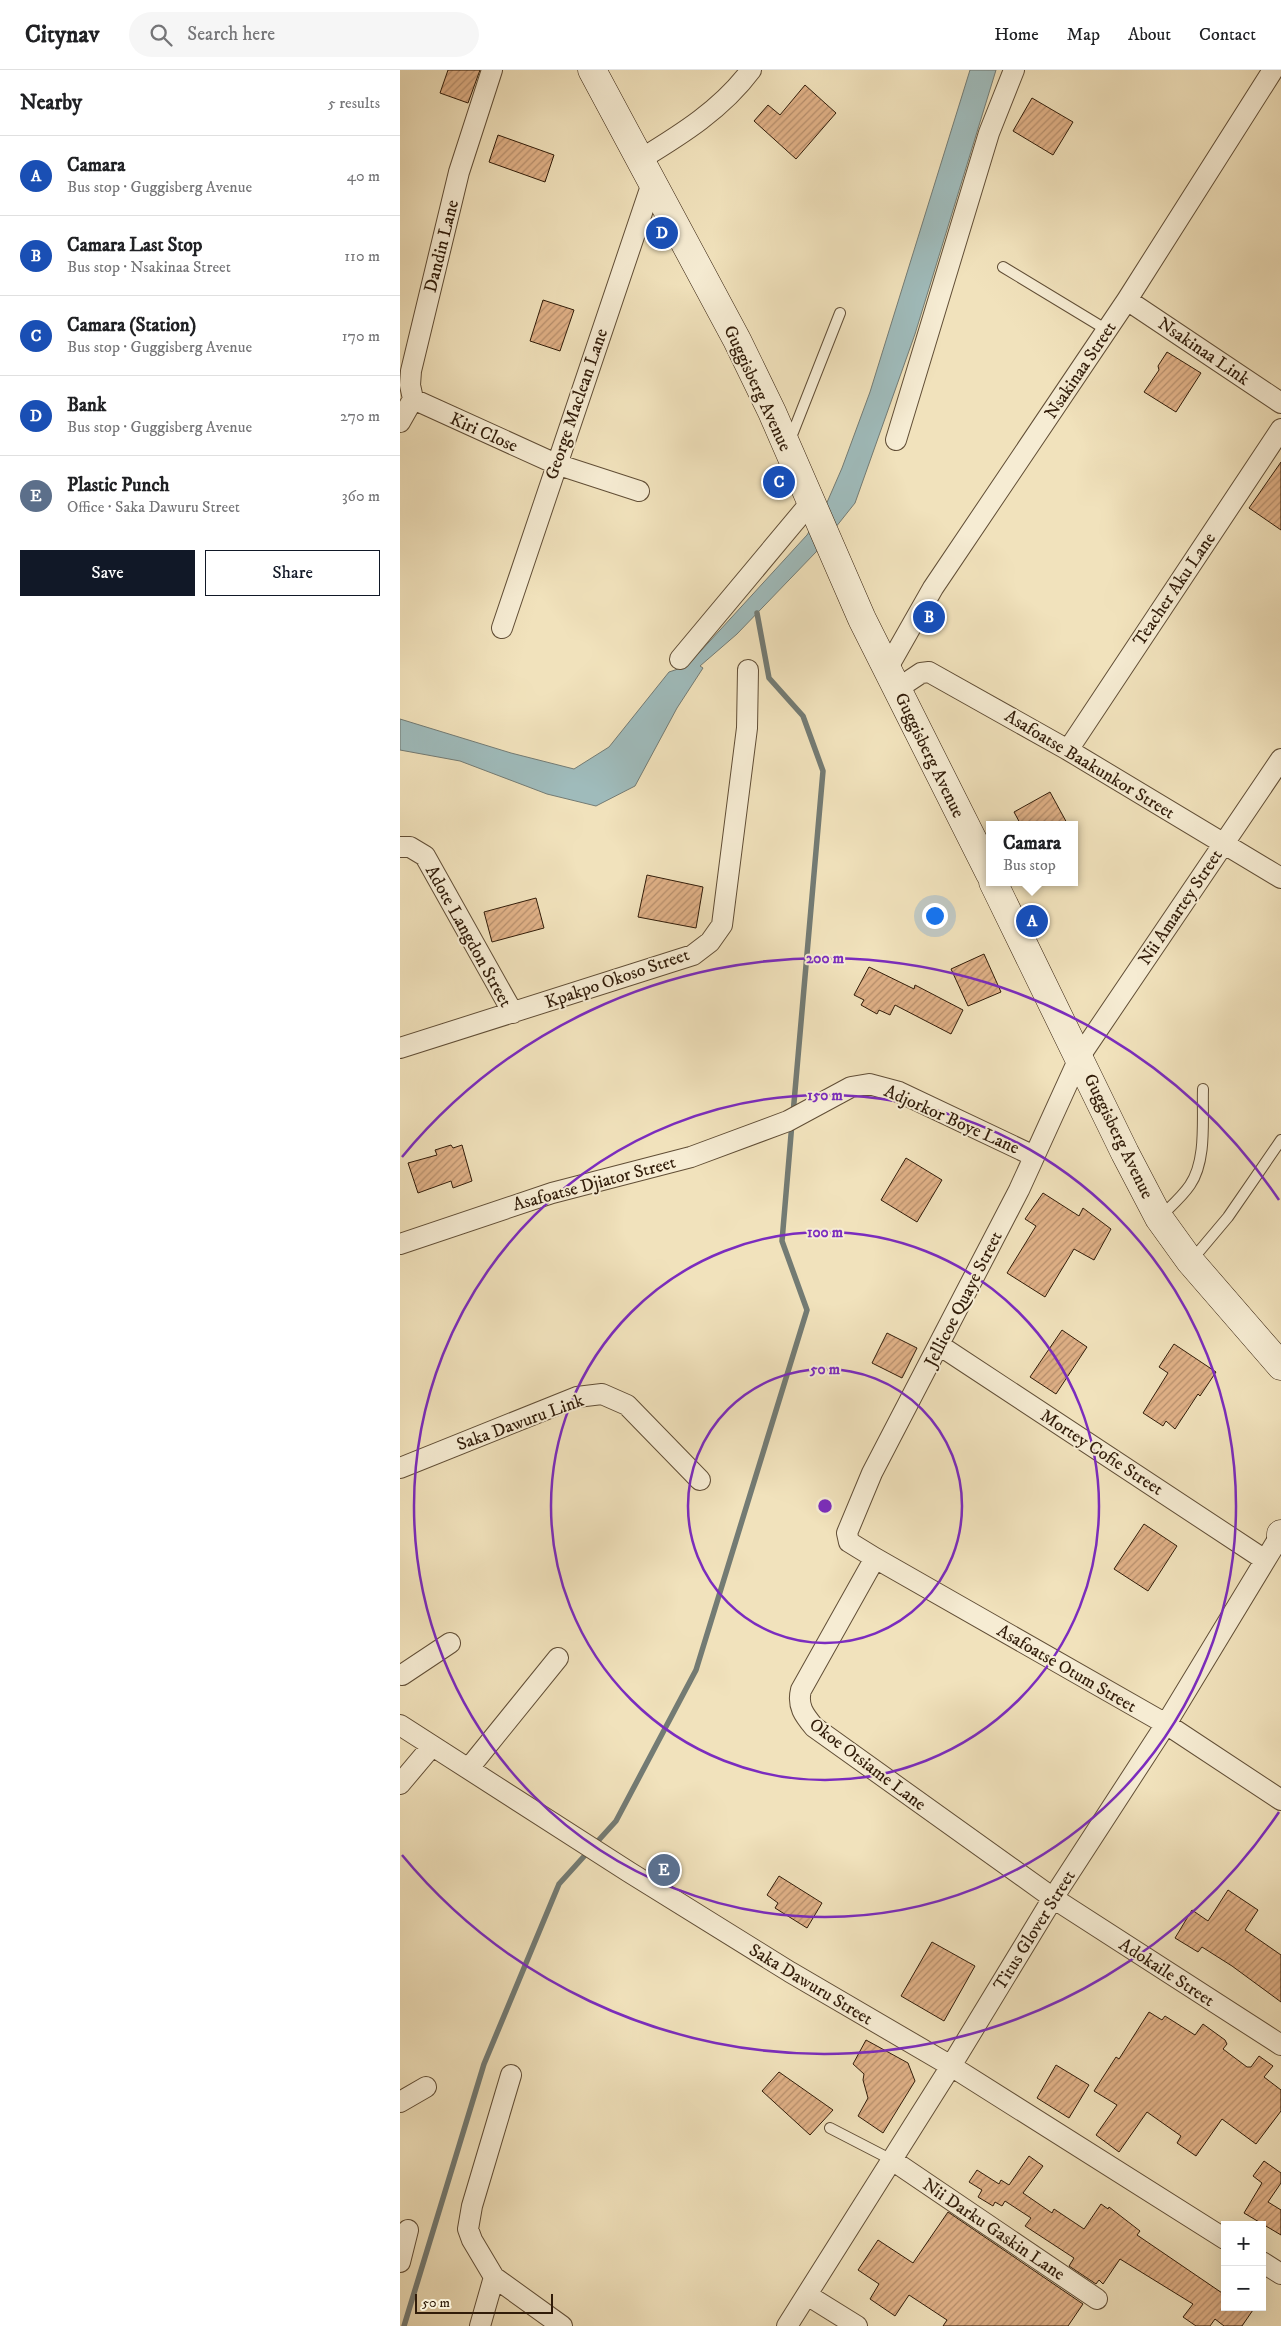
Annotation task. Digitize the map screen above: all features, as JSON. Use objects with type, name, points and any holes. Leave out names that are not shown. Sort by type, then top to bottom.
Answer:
[{"type":"main road","name":"Guggisberg Avenue","points":[[592,70],[737,340],[840,566],[862,619],[986,866]]},
{"type":"main road","name":"Guggisberg Avenue","points":[[995,886],[1159,1218],[1190,1261],[1281,1366]]},
{"type":"street","name":"Dandin Lane","points":[[400,422],[459,172],[492,70]]},
{"type":"street","points":[[647,170],[690,129],[735,91],[751,70]]},
{"type":"street","points":[[896,440],[989,133],[1014,70]]},
{"type":"street","name":"Nsakinaa Street","points":[[892,679],[933,588],[1127,300],[1273,70]]},
{"type":"street","name":"George Maclean Lane","points":[[502,628],[556,464],[647,170]]},
{"type":"street","name":"Nsakinaa Link","points":[[1127,300],[1281,403]]},
{"type":"street","name":"Kiri Close","points":[[408,388],[556,464],[639,491]]},
{"type":"street","name":"Teacher Aku Lane","points":[[1068,750],[1281,429]]},
{"type":"street","points":[[680,659],[814,509]]},
{"type":"street","name":"Kpakpo Okoso Street","points":[[400,1048],[693,955],[710,942],[722,925],[747,728],[748,670]]},
{"type":"street","name":"Asafoatse Baakunkor Street","points":[[892,679],[929,672],[1068,750],[1281,878]]},
{"type":"street","name":"Nii Amartey Street","points":[[1080,1056],[1222,843],[1281,760]]},
{"type":"street","name":"Adote Langdon Street","points":[[400,847],[410,847],[425,856],[513,1013]]},
{"type":"street","name":"Jellicoe Quaye Street","points":[[849,1542],[847,1533],[872,1473],[1019,1190],[1080,1056]]},
{"type":"street","name":"Adjorkor Boye Lane","points":[[788,1121],[851,1087],[870,1084],[899,1092],[1034,1156]]},
{"type":"street","name":"Asafoatse Djiator Street","points":[[400,1244],[552,1193],[691,1157],[788,1121]]},
{"type":"street","name":"Mortey Cofie Street","points":[[939,1345],[1265,1560]]},
{"type":"street","name":"Saka Dawuru Link","points":[[400,1468],[577,1397],[602,1394],[627,1405],[700,1480]]},
{"type":"street","name":"Titus Glover Street","points":[[787,2326],[951,2066],[1053,1898],[1166,1724],[1281,1536]]},
{"type":"street","name":"Asafoatse Otum Street","points":[[849,1542],[1166,1724],[1281,1800]]},
{"type":"street","name":"Okoe Otsiame Lane","points":[[875,1558],[801,1690],[798,1701],[804,1716],[814,1727],[1053,1898]]},
{"type":"street","points":[[401,1674],[450,1644]]},
{"type":"street","points":[[469,1768],[558,1658]]},
{"type":"street","name":"Saka Dawuru Street","points":[[400,1725],[629,1872],[790,1972],[951,2066],[1221,2236]]},
{"type":"street","points":[[400,1784],[432,1746]]},
{"type":"street","name":"Adokaile Street","points":[[1053,1898],[1281,2045]]},
{"type":"street","points":[[511,2075],[468,2218],[472,2240],[494,2277],[562,2326]]},
{"type":"street","points":[[400,2102],[426,2087]]},
{"type":"street","name":"Nii Darku Gaskin Lane","points":[[892,2160],[1097,2299]]},
{"type":"street","points":[[400,2262],[408,2230]]},
{"type":"street","points":[[1266,2265],[1281,2274]]},
{"type":"street","points":[[480,2326],[494,2277]]},
{"type":"street","points":[[807,2295],[858,2326]]},
{"type":"lane","points":[[1003,267],[1107,330]]},
{"type":"lane","points":[[787,448],[840,313]]},
{"type":"lane","points":[[1159,1218],[1189,1186],[1196,1175],[1200,1160],[1203,1089]]},
{"type":"lane","points":[[1190,1261],[1228,1217],[1281,1140]]},
{"type":"lane","points":[[830,2128],[892,2160]]},
{"type":"water","points":[[970,70],[996,70],[915,334],[855,503],[816,552],[737,634],[700,666],[703,668],[677,708],[635,786],[596,806],[547,794],[460,761],[400,750],[400,719],[511,753],[574,769],[609,747],[669,672],[687,666],[807,535],[825,507],[842,468],[870,392]]},
{"type":"building","points":[[448,70],[480,70],[468,103],[440,93]]},
{"type":"building","points":[[805,85],[836,113],[796,159],[754,121],[768,105],[780,115]]},
{"type":"building","points":[[1032,98],[1073,122],[1053,155],[1013,131]]},
{"type":"building","points":[[498,135],[554,155],[545,182],[489,162]]},
{"type":"building","points":[[543,300],[574,310],[560,351],[530,341]]},
{"type":"building","points":[[1167,352],[1201,373],[1176,412],[1144,392],[1159,370],[1158,366]]},
{"type":"building","points":[[1281,462],[1281,530],[1249,508]]},
{"type":"building","points":[[1050,792],[1066,821],[1019,821],[1014,812]]},
{"type":"building","points":[[647,875],[703,887],[696,928],[638,917]]},
{"type":"building","points":[[536,898],[544,928],[492,942],[484,912]]},
{"type":"building","points":[[984,954],[1001,992],[968,1006],[951,969]]},
{"type":"building","points":[[869,967],[914,989],[915,985],[963,1010],[951,1034],[895,1005],[890,1015],[879,1010],[877,1014],[861,1005],[864,1000],[854,995]]},
{"type":"building","points":[[451,1145],[453,1148],[462,1145],[472,1181],[453,1188],[451,1181],[418,1193],[408,1163],[437,1155],[435,1150]]},
{"type":"building","points":[[906,1158],[942,1180],[917,1222],[881,1200]]},
{"type":"building","points":[[1043,1193],[1079,1216],[1083,1208],[1111,1229],[1094,1260],[1074,1249],[1045,1297],[1007,1273],[1036,1226],[1025,1219]]},
{"type":"building","points":[[1062,1330],[1087,1347],[1056,1394],[1030,1377]]},
{"type":"building","points":[[887,1333],[917,1348],[902,1378],[872,1363]]},
{"type":"building","points":[[1174,1344],[1216,1372],[1200,1396],[1198,1394],[1175,1429],[1166,1421],[1163,1426],[1143,1413],[1168,1373],[1159,1367]]},
{"type":"building","points":[[1144,1524],[1177,1546],[1148,1591],[1114,1569]]},
{"type":"building","points":[[779,1876],[822,1903],[807,1928],[775,1908],[778,1903],[767,1895]]},
{"type":"building","points":[[1228,1890],[1258,1910],[1245,1930],[1281,1955],[1281,2002],[1232,1966],[1202,1947],[1198,1952],[1175,1938],[1192,1910],[1208,1921]]},
{"type":"building","points":[[932,1942],[975,1966],[944,2021],[901,1996]]},
{"type":"building","points":[[1149,2012],[1162,2020],[1165,2016],[1195,2035],[1203,2024],[1225,2040],[1227,2044],[1223,2049],[1247,2067],[1251,2067],[1259,2056],[1273,2066],[1264,2077],[1281,2090],[1281,2111],[1256,2144],[1222,2119],[1196,2156],[1177,2143],[1181,2136],[1147,2112],[1119,2152],[1096,2135],[1117,2105],[1094,2091],[1116,2057],[1119,2059]]},
{"type":"building","points":[[866,2040],[908,2063],[915,2081],[883,2133],[858,2116],[868,2098],[863,2080],[864,2074],[853,2064]]},
{"type":"building","points":[[1056,2065],[1089,2085],[1069,2118],[1037,2098]]},
{"type":"building","points":[[779,2072],[833,2110],[810,2135],[762,2091]]},
{"type":"building","points":[[1029,2156],[1043,2166],[1023,2193],[1052,2213],[1054,2209],[1084,2229],[1101,2204],[1108,2209],[1109,2207],[1140,2231],[1137,2235],[1221,2292],[1221,2311],[1252,2311],[1242,2326],[1224,2326],[1215,2319],[1210,2326],[1196,2326],[1183,2317],[1193,2304],[1120,2259],[1103,2284],[1099,2280],[1096,2284],[1069,2266],[1074,2258],[1025,2226],[1031,2218],[1005,2201],[1002,2206],[995,2202],[993,2206],[978,2197],[982,2190],[969,2182],[977,2170],[999,2184],[1001,2180],[1009,2185]]},
{"type":"building","points":[[1264,2161],[1281,2173],[1281,2183],[1268,2202],[1281,2210],[1281,2235],[1266,2226],[1266,2221],[1257,2221],[1244,2213],[1262,2183],[1253,2176]]},
{"type":"building","points":[[948,2212],[1083,2304],[1068,2326],[943,2326],[947,2320],[909,2295],[895,2316],[870,2299],[879,2284],[858,2270],[878,2240],[913,2263]]},
{"type":"waterway","points":[[757,613],[769,678],[803,716],[823,771],[793,1114]]},
{"type":"waterway","points":[[404,2326],[484,2064],[559,1884],[616,1821],[696,1670],[807,1310],[782,1241],[792,1123]]},
{"type":"place","name":"Bank","points":[[662,233]]},
{"type":"place","name":"Camara (Station)","points":[[779,482]]},
{"type":"place","name":"Camara Last Stop","points":[[929,617]]},
{"type":"place","name":"Camara","points":[[1032,921]]},
{"type":"place","name":"Plastic Punch","points":[[664,1870]]}]
